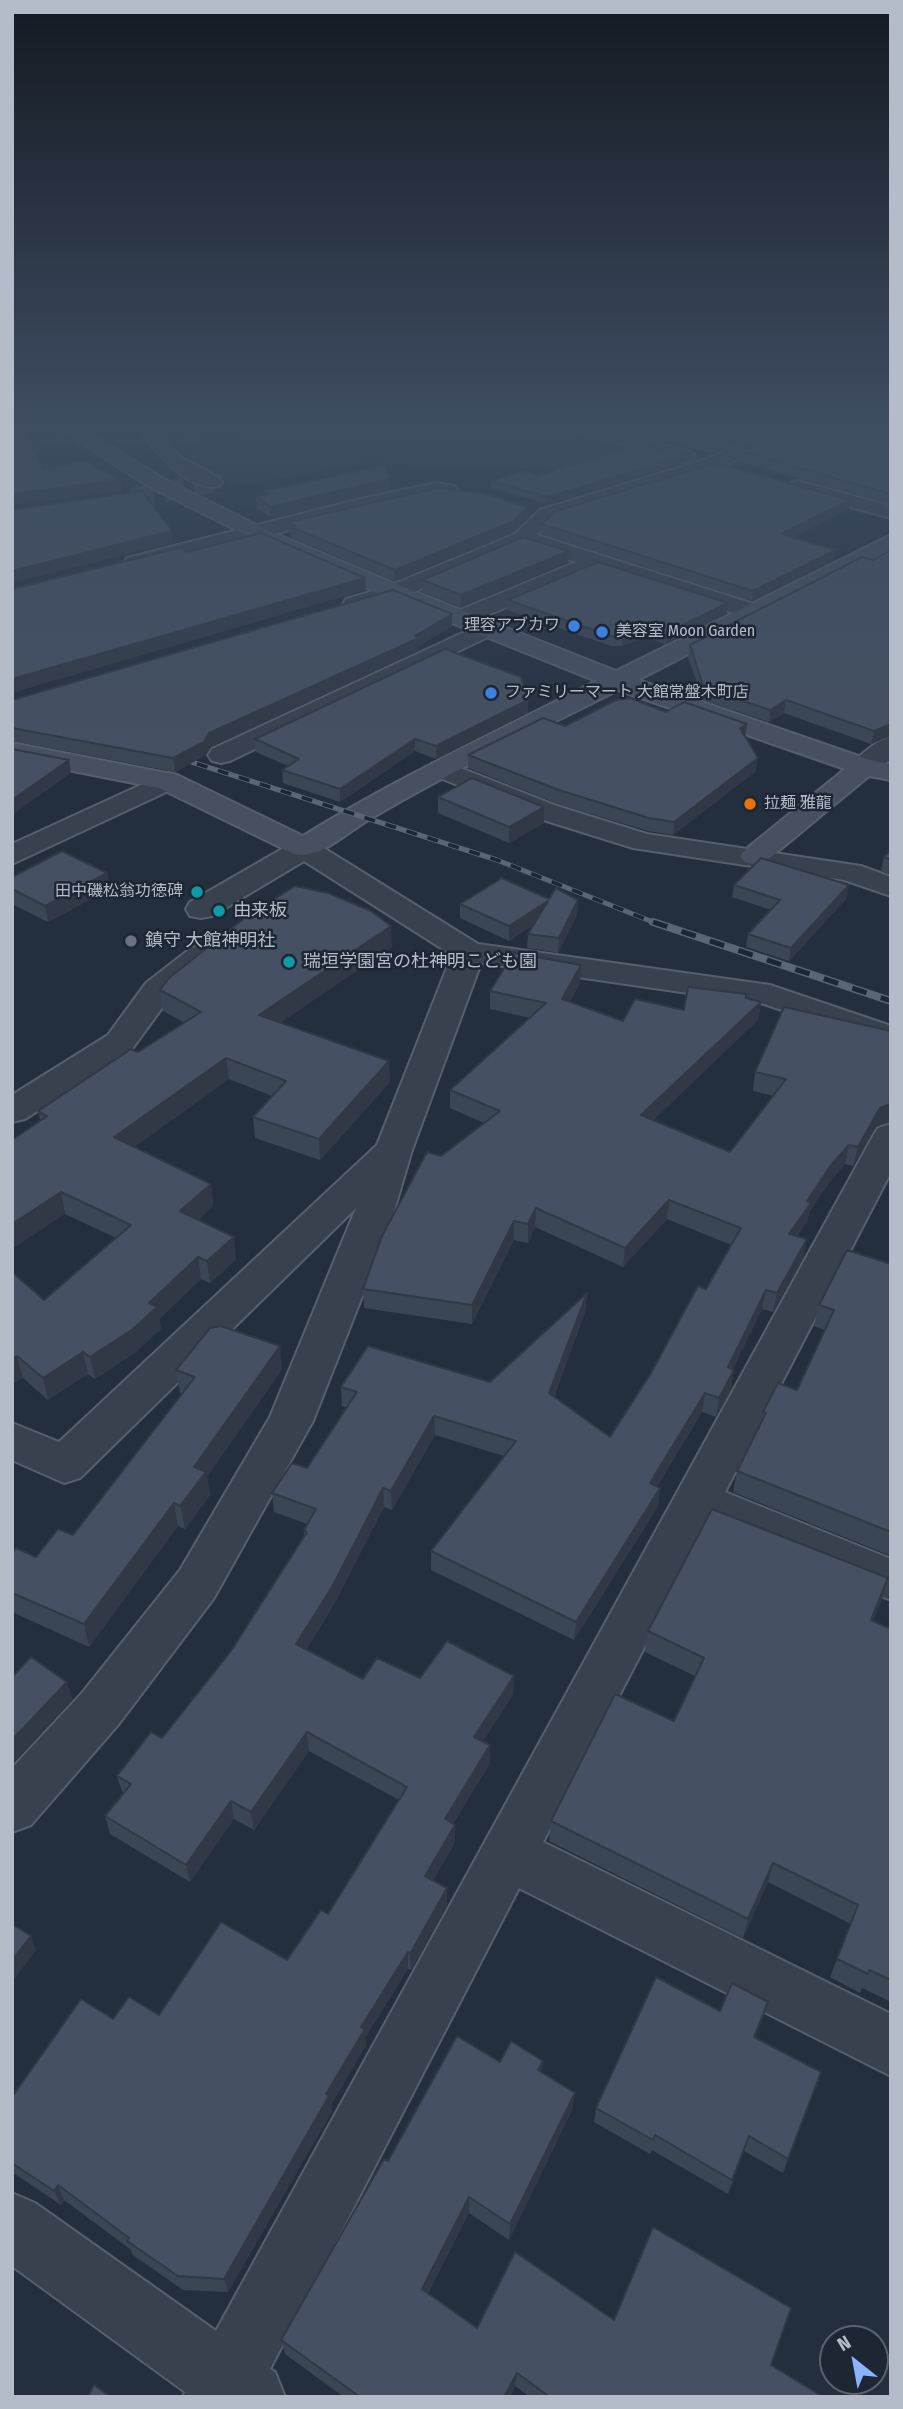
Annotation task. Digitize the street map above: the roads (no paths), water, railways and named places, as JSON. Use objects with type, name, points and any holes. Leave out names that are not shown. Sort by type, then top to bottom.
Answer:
[{"type":"street","points":[[115,568],[235,538]]},
{"type":"street","points":[[270,538],[615,680],[877,769]]},
{"type":"street","points":[[329,611],[395,592],[522,538]]},
{"type":"street","points":[[524,538],[752,611]]},
{"type":"street","points":[[201,909],[257,894],[304,848],[357,815],[615,680],[891,541]]},
{"type":"street","points":[[461,618],[597,561]]},
{"type":"street","points":[[221,755],[486,629]]},
{"type":"street","points":[[755,856],[877,769],[891,745]]},
{"type":"street","points":[[12,751],[167,782],[304,848],[469,953],[770,995],[891,1037]]},
{"type":"street","points":[[443,769],[547,812],[643,842],[755,856],[850,872],[891,887]]},
{"type":"street","points":[[12,855],[167,782]]},
{"type":"street","points":[[12,1111],[120,1042],[158,990],[228,934]]},
{"type":"street","points":[[12,1807],[108,1699],[197,1584],[291,1421],[369,1228],[393,1150],[469,953]]},
{"type":"street","points":[[12,2226],[231,2391],[507,1853],[696,1500],[848,1254],[891,1136]]},
{"type":"street","points":[[12,1440],[64,1465],[393,1150]]},
{"type":"street","points":[[696,1500],[891,1580]]},
{"type":"street","points":[[507,1853],[891,2046]]},
{"type":"railway","points":[[176,757],[497,860],[658,924]]},
{"type":"railway","points":[[653,922],[891,1001]]},
{"type":"place","name":"理容アブカワ","points":[[574,626]]},
{"type":"place","name":"美容室 Moon Garden","points":[[602,632]]},
{"type":"place","name":"ファミリーマート 大館常盤木町店","points":[[491,693]]},
{"type":"place","name":"拉麺 雅龍","points":[[750,804]]},
{"type":"place","name":"田中磯松翁功徳碑","points":[[197,892]]},
{"type":"place","name":"由来板","points":[[219,911]]},
{"type":"place","name":"鎮守 大館神明社","points":[[131,941]]},
{"type":"place","name":"瑞垣学園宮の杜神明こども園","points":[[289,962]]}]
